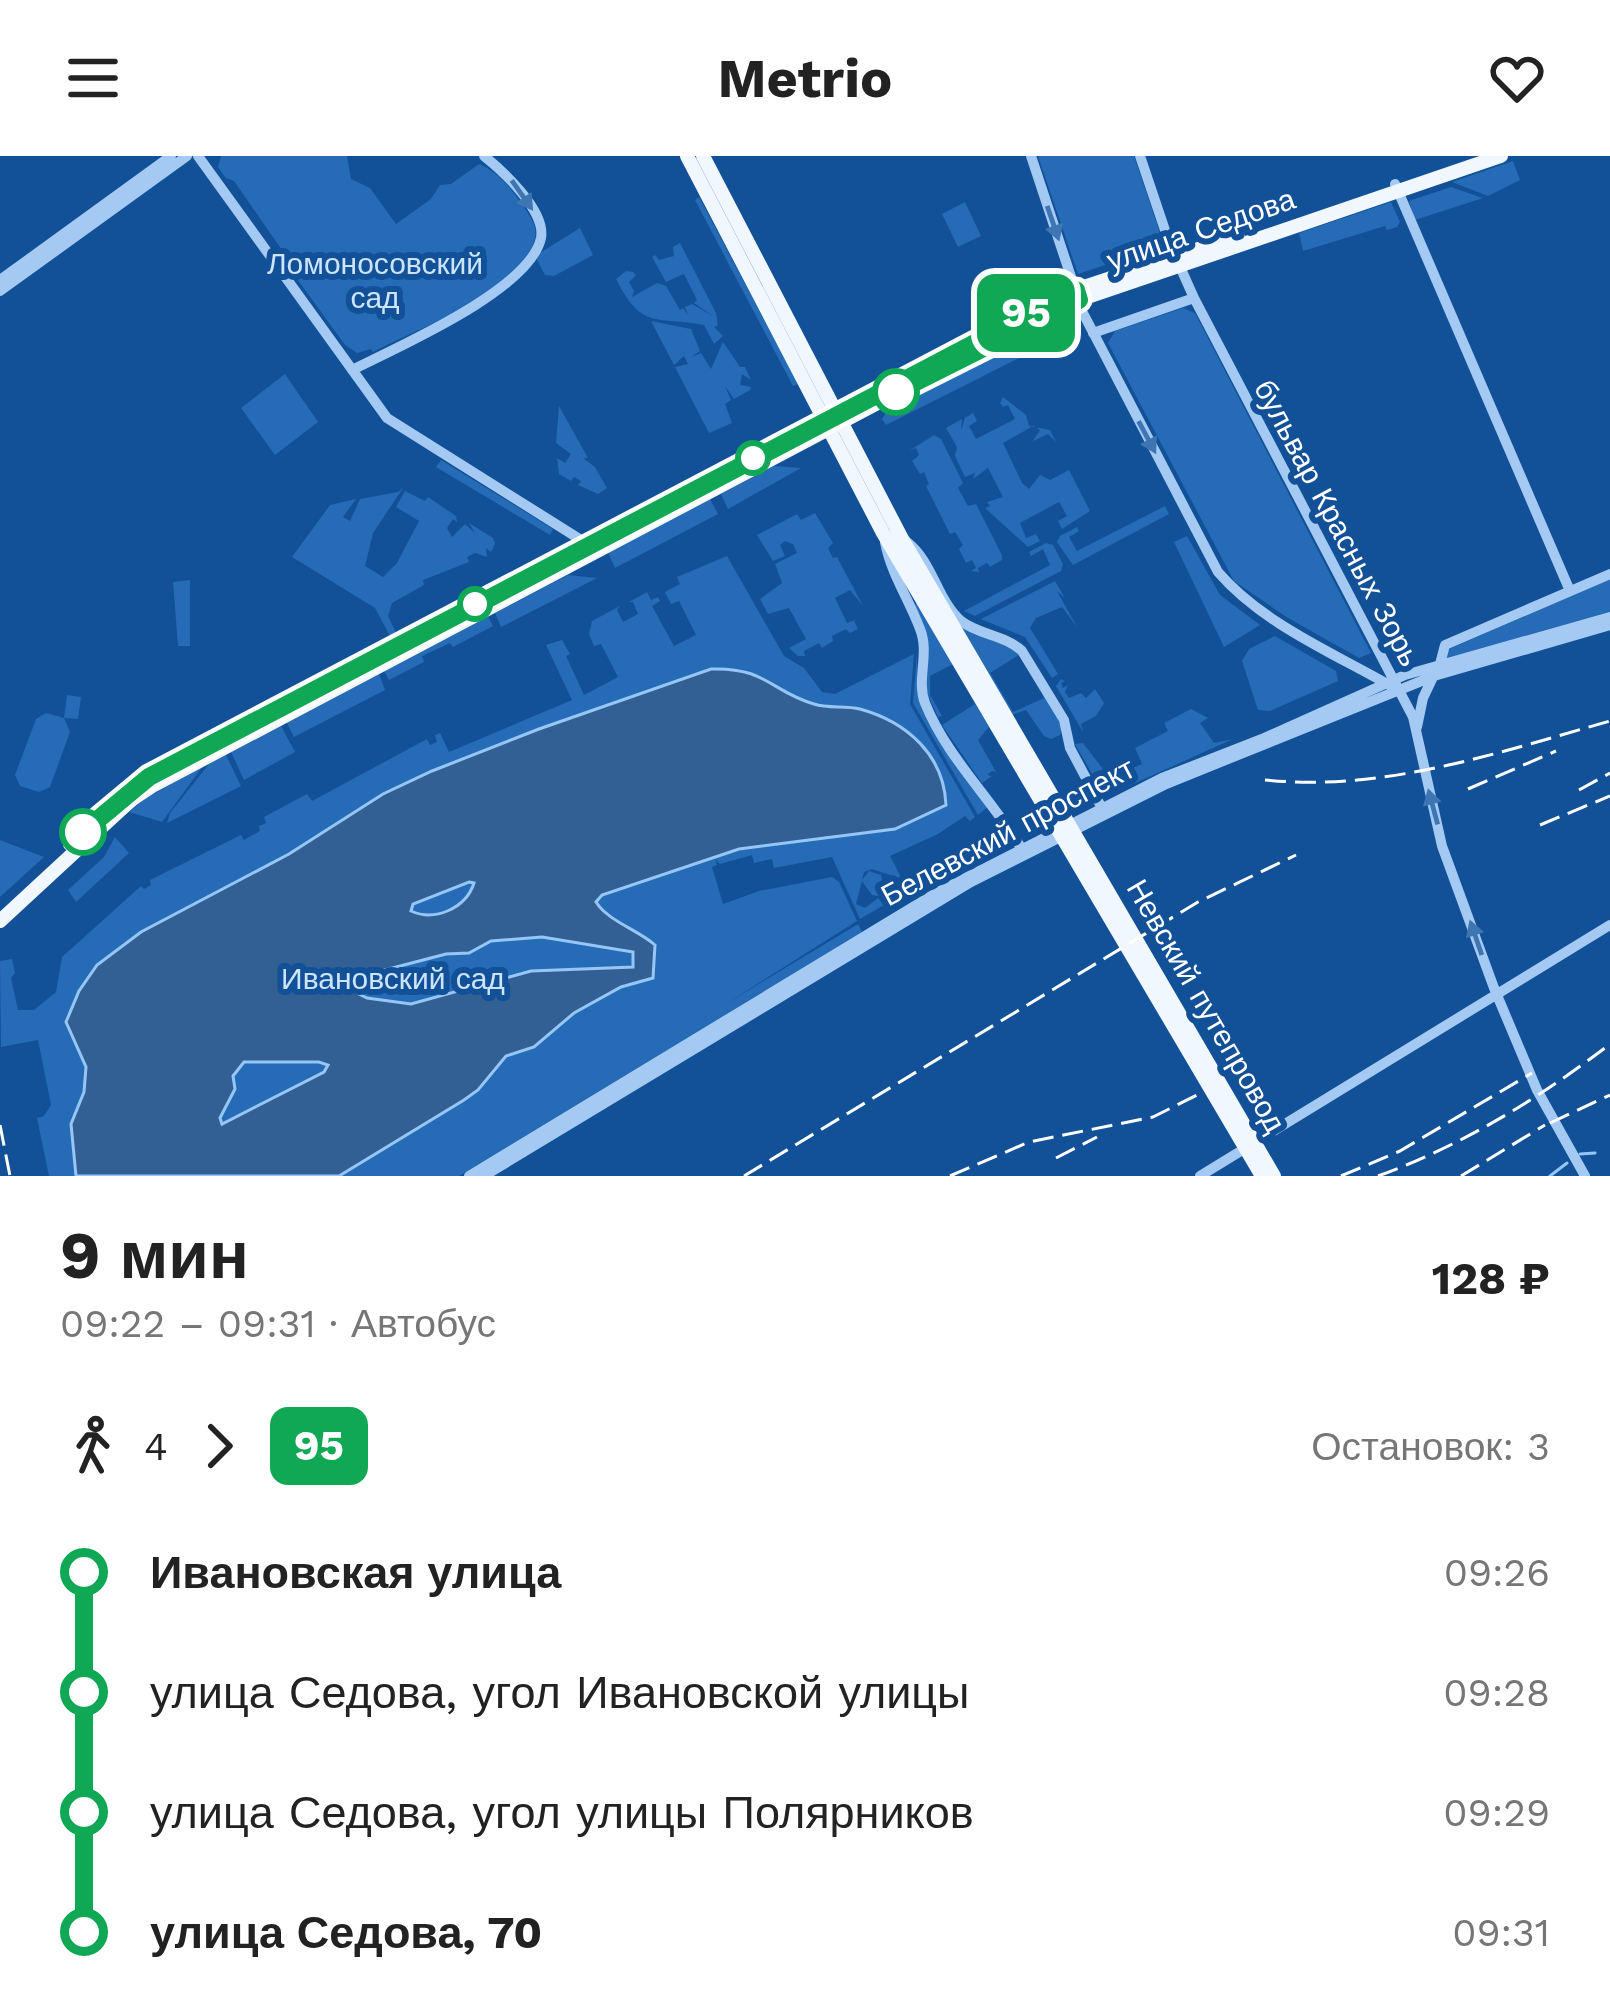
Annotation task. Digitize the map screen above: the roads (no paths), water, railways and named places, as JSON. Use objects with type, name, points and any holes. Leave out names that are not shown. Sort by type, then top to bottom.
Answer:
[{"type":"main road","points":[[686,156],[1087,866]]},
{"type":"main road","points":[[703,156],[909,590],[1057,814]]},
{"type":"main road","name":"улица Седова","points":[[1396,188],[1477,156]]},
{"type":"main road","name":"улица Седова","points":[[0,921],[145,790],[832,421],[1077,295],[1501,156]]},
{"type":"main road","name":"улица Седова","points":[[0,908],[149,777],[593,548]]},
{"type":"main road","name":"Невский путепровод","points":[[1087,866],[1262,1176]]},
{"type":"main road","name":"Невский путепровод","points":[[1087,866],[1274,1176]]},
{"type":"street","points":[[0,280],[171,156]]},
{"type":"street","points":[[0,291],[187,156]]},
{"type":"street","points":[[198,156],[394,424],[593,548]]},
{"type":"street","points":[[352,370],[505,288],[538,245],[541,232],[536,214],[504,170],[484,156]]},
{"type":"street","name":"бульвар Красных Зорь","points":[[1031,156],[1093,333],[1218,572],[1238,596],[1392,685]]},
{"type":"street","name":"бульвар Красных Зорь","points":[[1140,156],[1193,298],[1392,685]]},
{"type":"street","points":[[1396,188],[1570,591]]},
{"type":"street","name":"улица Седова","points":[[1093,333],[1193,298]]},
{"type":"street","points":[[901,537],[920,552],[959,619],[1022,651],[1064,720],[1070,748],[1104,811]]},
{"type":"street","points":[[1416,730],[1425,691],[1445,645],[1610,574]]},
{"type":"street","points":[[909,590],[924,640],[925,703],[965,772],[994,805],[1023,852]]},
{"type":"street","name":"Белевский проспект","points":[[469,1176],[936,893],[1177,770],[1392,685],[1610,621]]},
{"type":"street","points":[[1392,685],[1416,730],[1442,846],[1496,995],[1538,1090],[1585,1176]]},
{"type":"street","name":"Белевский проспект","points":[[484,1176],[1023,852]]},
{"type":"street","points":[[1200,1176],[1610,926]]},
{"type":"waterway","points":[[1580,1154],[1595,1153]]},
{"type":"waterway","points":[[1550,1176],[1567,1163]]},
{"type":"railway","points":[[1265,780],[1309,782],[1397,775],[1483,757],[1610,721]]},
{"type":"railway","points":[[1468,789],[1556,751]]},
{"type":"railway","points":[[1579,790],[1610,773]]},
{"type":"railway","points":[[1540,825],[1610,796]]},
{"type":"railway","points":[[744,1176],[1198,902],[1296,855]]},
{"type":"railway","points":[[1378,1176],[1499,1119],[1610,1044]]},
{"type":"railway","points":[[1341,1176],[1400,1151],[1532,1073]]},
{"type":"railway","points":[[950,1176],[1029,1142],[1153,1117],[1203,1092]]},
{"type":"railway","points":[[1550,1123],[1610,1095]]},
{"type":"railway","points":[[0,1125],[10,1176]]},
{"type":"railway","points":[[1461,1176],[1545,1125]]},
{"type":"railway","points":[[1056,1158],[1097,1137]]},
{"type":"park label","name":"Ломоносовский сад","points":[[375,281]]},
{"type":"park label","name":"Ивановский сад","points":[[393,979]]}]
